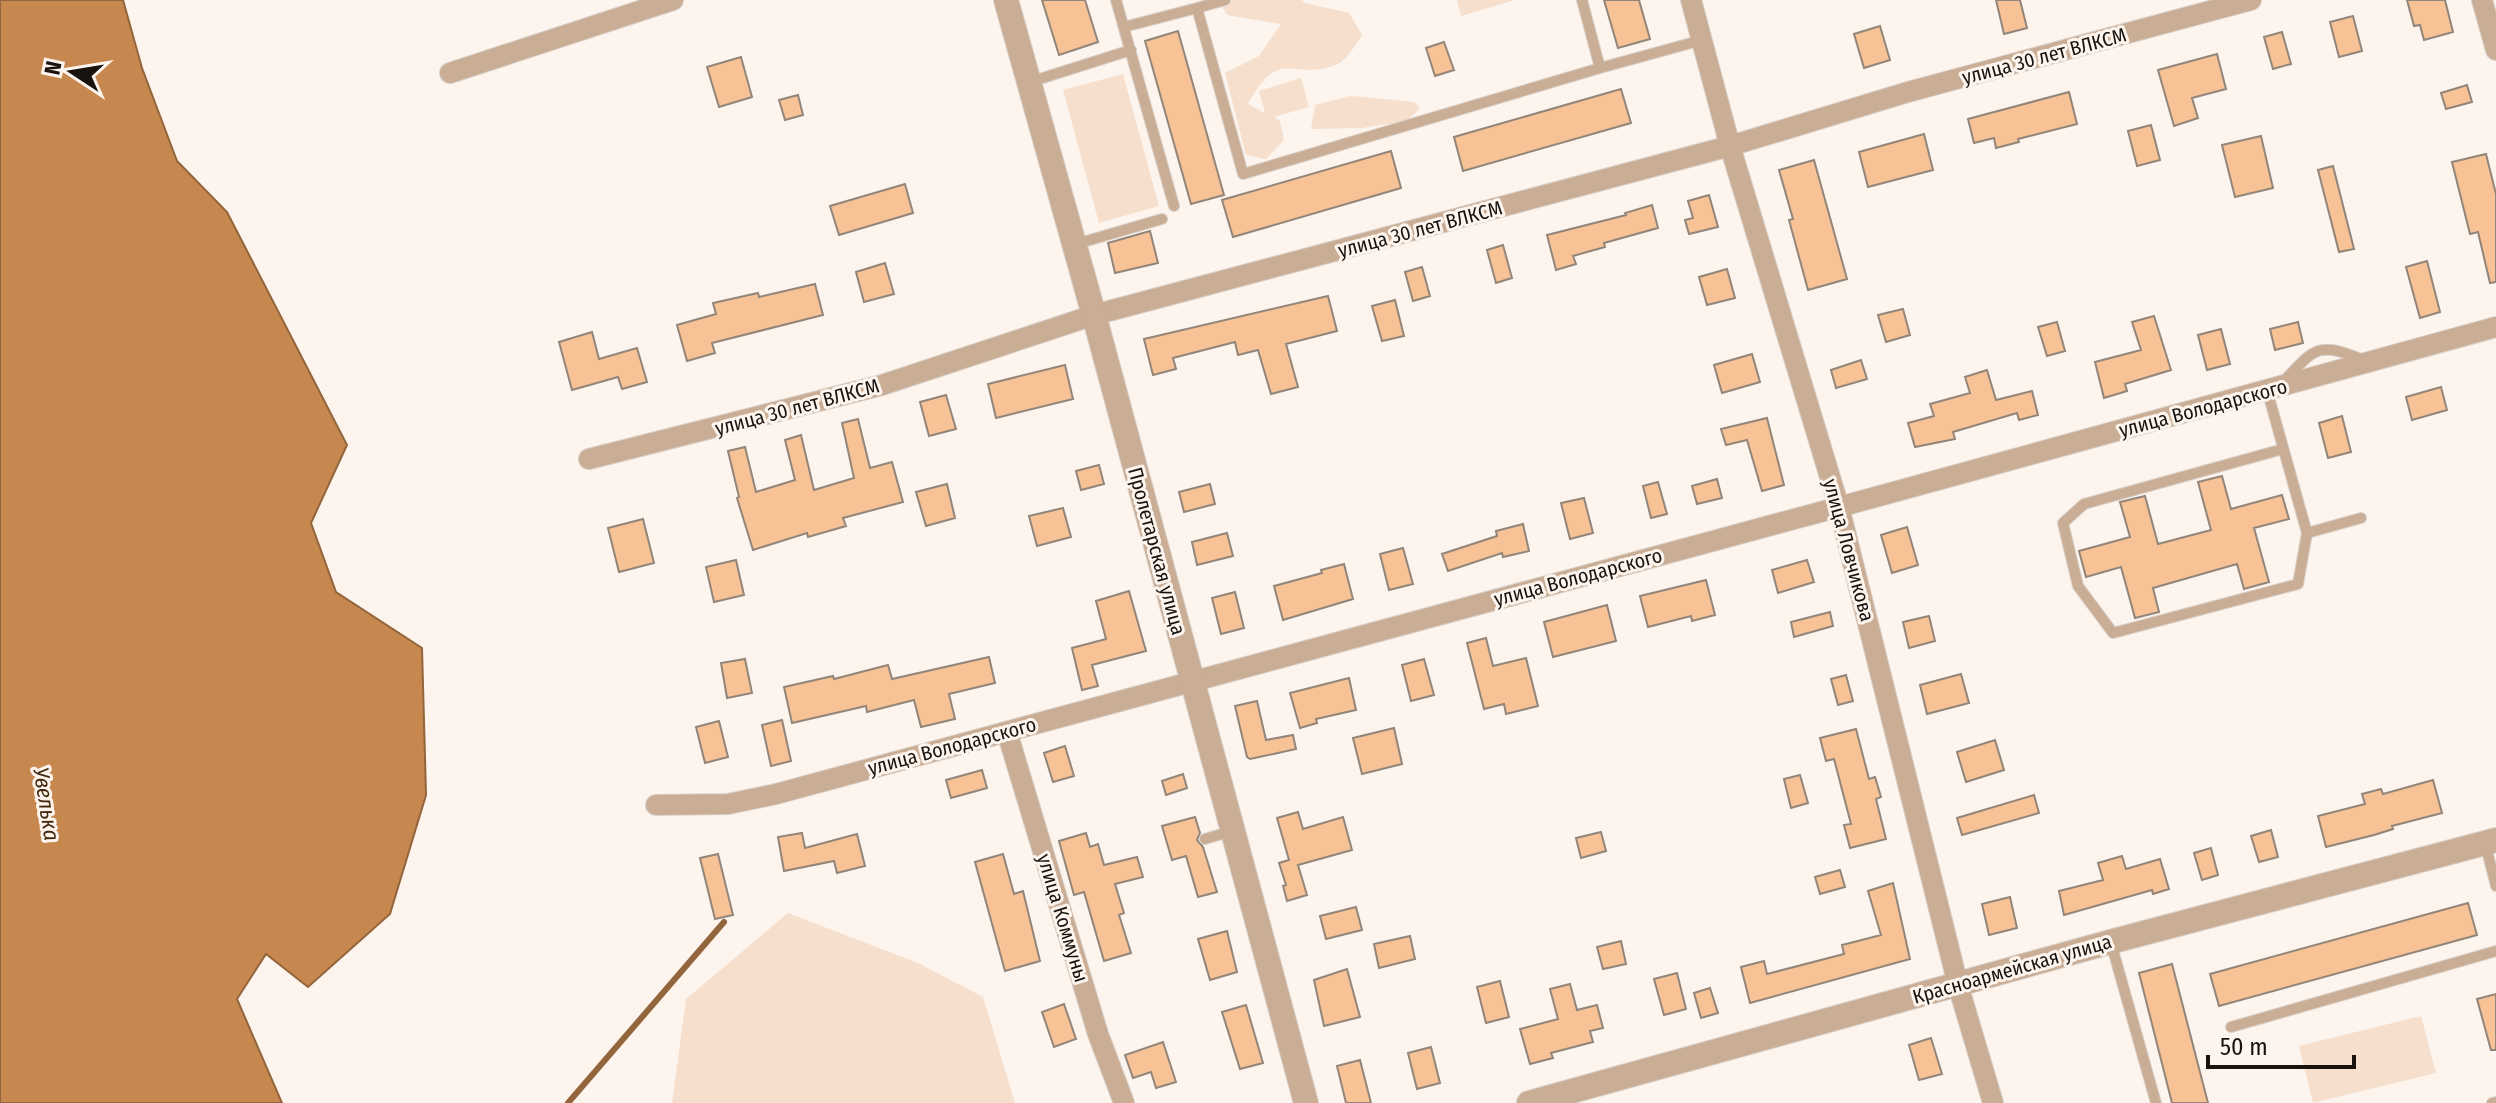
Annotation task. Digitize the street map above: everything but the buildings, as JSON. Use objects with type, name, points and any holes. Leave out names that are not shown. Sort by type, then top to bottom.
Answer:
[{"type":"street","points":[[450,73],[673,0]]},
{"type":"street","name":"Пролетарская улица","points":[[1006,0],[1306,1103]]},
{"type":"street","name":"улица Ловчикова","points":[[1691,0],[1730,146],[1839,507],[1958,985],[1993,1103]]},
{"type":"street","name":"улица 30 лет ВЛКСМ","points":[[589,459],[882,385],[1094,315],[1730,146],[1908,92],[2251,0]]},
{"type":"street","points":[[2482,0],[2496,50]]},
{"type":"street","name":"улица Володарского","points":[[656,805],[728,804],[776,794],[2496,327]]},
{"type":"street","name":"улица Коммуны","points":[[1007,732],[1098,1034],[1124,1103]]},
{"type":"street","name":"Красноармейская улица","points":[[1529,1103],[2110,942],[2490,842]]},
{"type":"lane","points":[[1116,0],[1174,206]]},
{"type":"lane","points":[[1124,27],[1225,0]]},
{"type":"lane","points":[[1582,0],[1600,68]]},
{"type":"lane","points":[[1197,8],[1243,174],[1702,40]]},
{"type":"lane","points":[[1027,82],[1131,50]]},
{"type":"lane","points":[[1074,244],[1162,219]]},
{"type":"lane","points":[[2272,389],[2283,449],[2307,533],[2298,584],[2113,633],[2078,586],[2063,523],[2084,504],[2283,449]]},
{"type":"lane","points":[[2307,533],[2361,518]]},
{"type":"lane","points":[[1205,839],[1232,831]]},
{"type":"lane","points":[[2490,842],[2496,886]]},
{"type":"lane","points":[[2110,942],[2156,1103]]},
{"type":"lane","points":[[2231,1027],[2496,951]]},
{"type":"shaded area","points":[[1219,0],[1302,0],[1349,13],[1362,35],[1338,64],[1322,69],[1278,70],[1259,86],[1248,104],[1265,113],[1259,91],[1301,78],[1309,107],[1274,117],[1280,121],[1284,140],[1266,159],[1246,155],[1225,73],[1259,56],[1281,24],[1227,15]]},
{"type":"shaded area","points":[[1457,0],[1515,0],[1461,16]]},
{"type":"shaded area","points":[[1123,74],[1159,206],[1099,223],[1063,90]]},
{"type":"shaded area","points":[[1351,96],[1414,102],[1420,108],[1407,121],[1362,128],[1311,129],[1315,105]]},
{"type":"shaded area","points":[[788,913],[918,963],[983,997],[1015,1103],[672,1103],[686,999]]},
{"type":"shaded area","points":[[2421,1016],[2436,1073],[2313,1103],[2299,1046]]},
{"type":"water","name":"Увелька","points":[[0,0],[123,0],[142,68],[177,161],[227,212],[347,445],[311,523],[336,592],[422,648],[426,795],[390,914],[308,987],[266,954],[237,999],[282,1103],[0,1103]]},
{"type":"waterway","points":[[568,1103],[724,922]]}]
